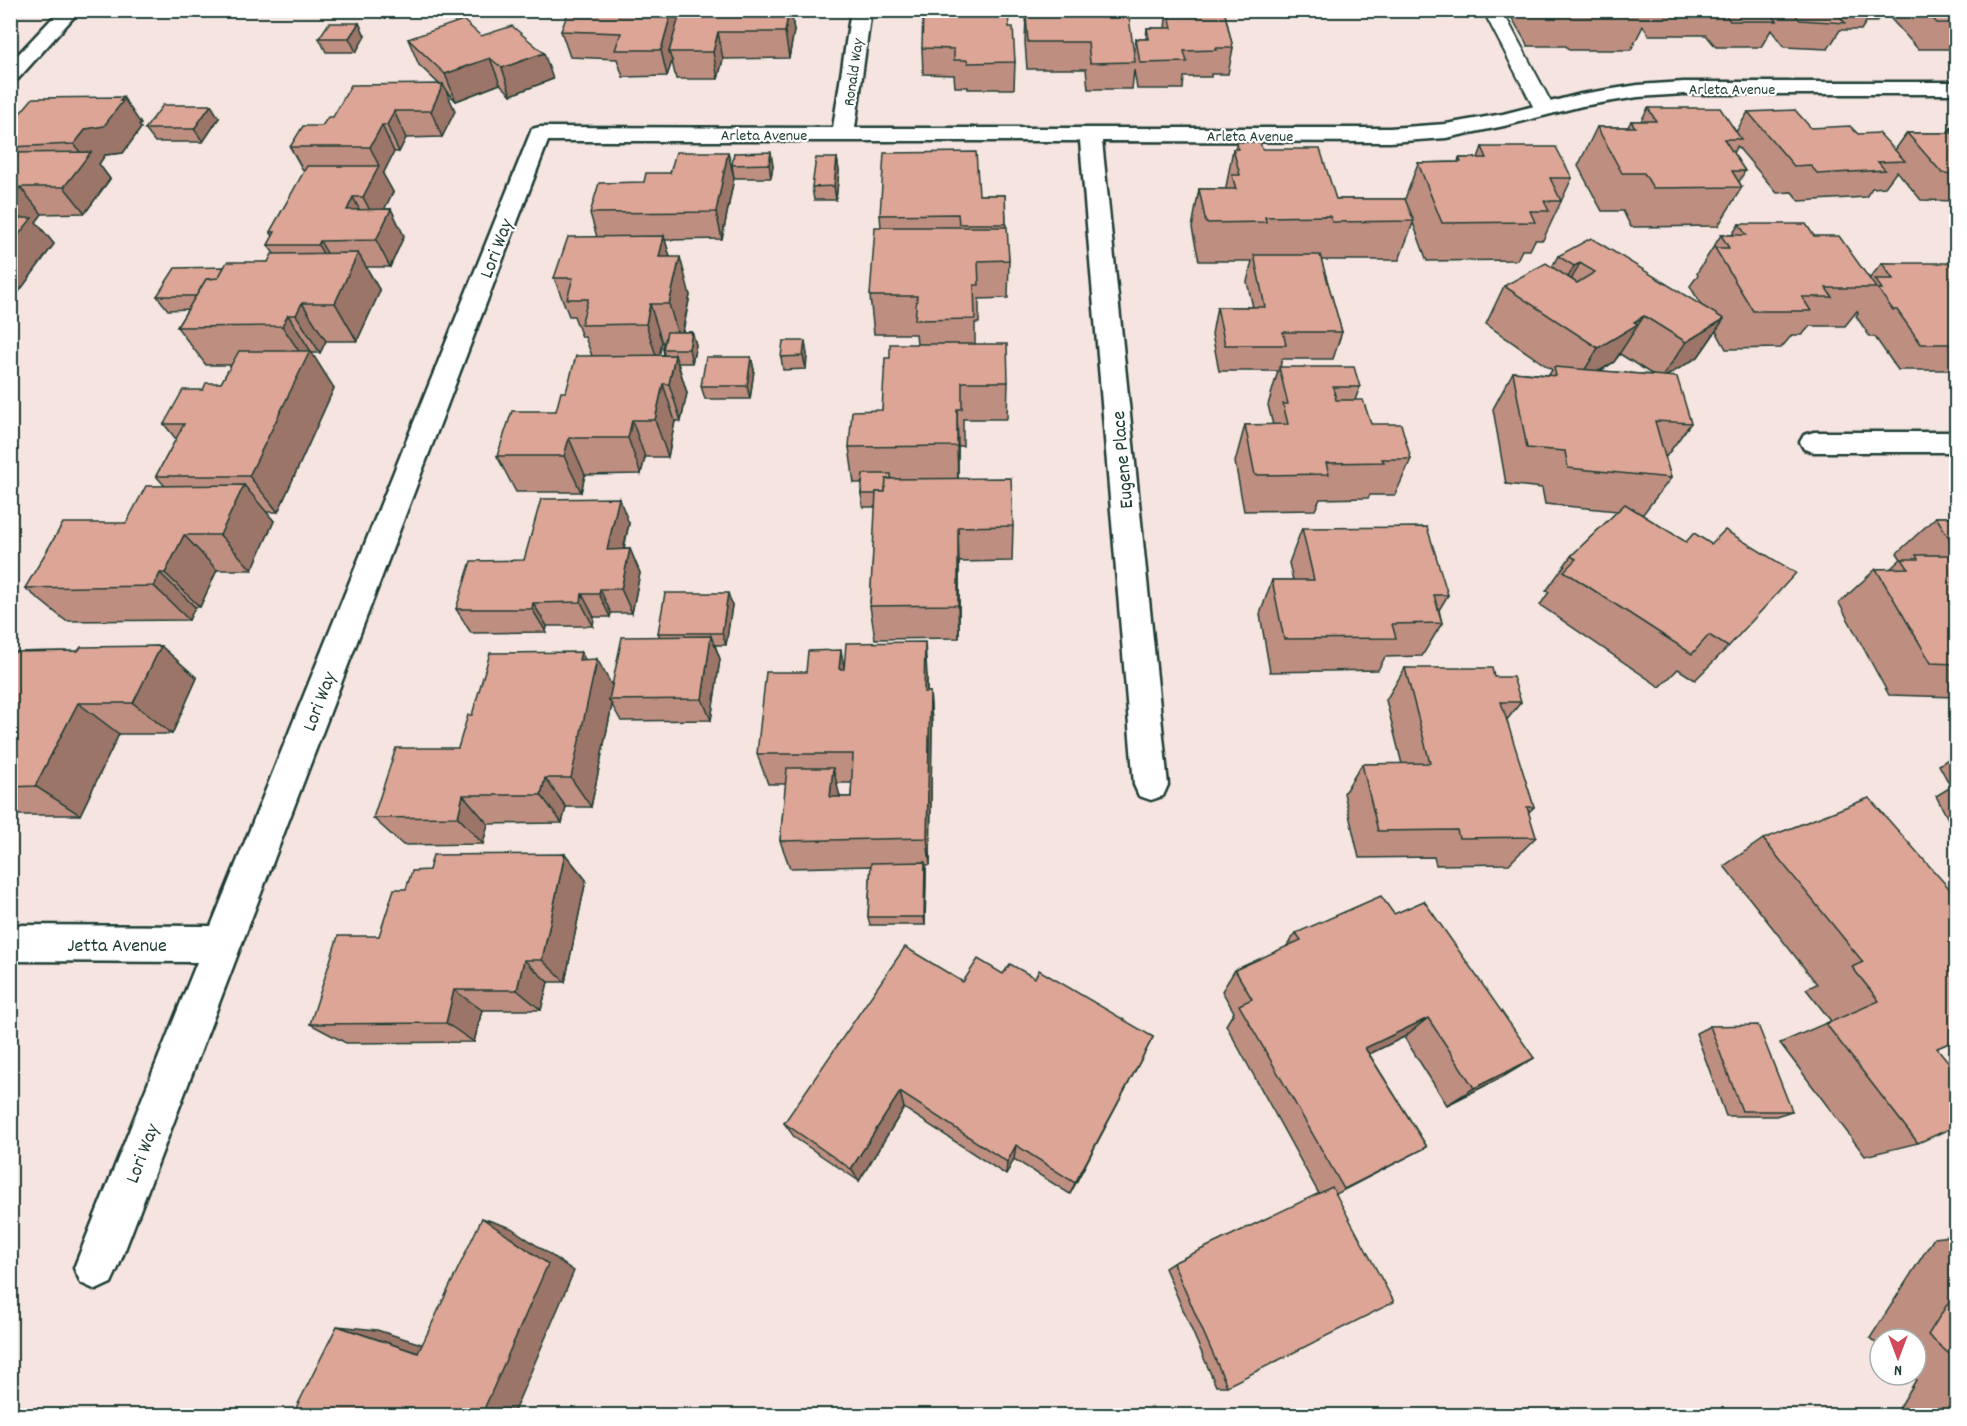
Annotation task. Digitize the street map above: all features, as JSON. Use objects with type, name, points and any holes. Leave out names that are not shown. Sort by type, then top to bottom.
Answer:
[{"type":"street","points":[[10,76],[71,10]]},
{"type":"street","name":"Ronald Way","points":[[843,134],[861,10]]},
{"type":"street","name":"Arleta Avenue","points":[[540,134],[1390,135],[1446,130],[1504,120],[1581,100],[1638,91],[1684,88],[1956,88]]},
{"type":"street","name":"Lori Way","points":[[96,1268],[540,134]]},
{"type":"street","name":"Eugene Place","points":[[1090,135],[1151,785]]},
{"type":"street","points":[[1814,442],[1956,442]]},
{"type":"street","name":"Jetta Avenue","points":[[10,943],[223,944]]},
{"type":"lane","points":[[1492,10],[1545,110]]},
{"type":"building","points":[[569,10],[672,10],[661,50],[615,50],[621,33],[561,31]]},
{"type":"building","points":[[681,10],[789,10],[785,32],[718,32],[713,52],[669,52]]},
{"type":"building","points":[[923,10],[1008,10],[1009,27],[1013,27],[1015,62],[968,63],[968,60],[954,60],[954,49],[922,48]]},
{"type":"building","points":[[1168,10],[1224,10],[1233,48],[1184,51],[1187,62],[1140,63],[1136,39],[1149,39],[1147,28],[1172,28]]},
{"type":"building","points":[[1584,10],[1649,10],[1650,12],[1585,12]]},
{"type":"building","points":[[1722,10],[1768,10],[1777,21],[1730,21]]},
{"type":"building","points":[[1791,10],[1835,10],[1845,23],[1800,20]]},
{"type":"building","points":[[1925,10],[1956,10],[1956,23],[1937,23]]},
{"type":"building","points":[[1026,16],[1129,17],[1135,62],[1090,63],[1088,42],[1028,42]]},
{"type":"building","points":[[463,20],[481,36],[512,26],[544,53],[502,68],[490,58],[445,74],[408,39]]},
{"type":"building","points":[[329,23],[359,23],[349,38],[319,38]]},
{"type":"building","points":[[443,84],[431,111],[394,111],[387,125],[382,125],[370,147],[290,147],[303,126],[322,126],[328,117],[333,117],[351,85]]},
{"type":"building","points":[[123,97],[120,101],[123,101],[104,126],[86,129],[74,144],[10,147],[10,133],[16,127],[10,127],[10,125],[33,98]]},
{"type":"building","points":[[163,105],[211,105],[194,129],[145,129]]},
{"type":"building","points":[[1648,108],[1720,108],[1741,139],[1724,139],[1745,171],[1732,171],[1742,187],[1653,188],[1644,173],[1622,173],[1597,127],[1635,127],[1631,121],[1656,121]]},
{"type":"building","points":[[1795,110],[1811,128],[1850,126],[1858,134],[1879,133],[1905,161],[1878,162],[1885,170],[1818,174],[1810,165],[1794,166],[1748,112]]},
{"type":"building","points":[[1950,129],[1956,129],[1956,174],[1942,173],[1907,133],[1953,133]]},
{"type":"building","points":[[1237,142],[1260,142],[1262,149],[1320,149],[1336,199],[1405,199],[1414,221],[1332,222],[1330,216],[1265,217],[1266,222],[1206,223],[1199,189],[1236,189],[1232,175],[1240,175],[1233,149],[1238,149]]},
{"type":"building","points":[[1482,147],[1556,147],[1572,178],[1550,178],[1561,201],[1544,201],[1549,211],[1530,211],[1535,222],[1442,223],[1418,163],[1461,162],[1459,158],[1487,158]]},
{"type":"building","points":[[91,152],[64,187],[20,187],[10,199],[10,153]]},
{"type":"building","points":[[676,152],[728,152],[716,212],[590,213],[599,183],[644,182],[646,173],[670,173]]},
{"type":"building","points":[[771,152],[769,164],[732,165],[734,153]]},
{"type":"building","points":[[976,152],[979,195],[1005,195],[1006,224],[959,224],[958,214],[880,215],[884,153]]},
{"type":"building","points":[[816,158],[837,158],[834,186],[812,187]]},
{"type":"building","points":[[307,166],[379,166],[363,197],[353,197],[347,210],[391,209],[376,240],[320,241],[318,245],[268,245],[275,232],[270,232]]},
{"type":"building","points":[[10,218],[32,218],[10,246]]},
{"type":"building","points":[[1739,224],[1806,224],[1814,236],[1839,236],[1876,288],[1826,288],[1832,297],[1802,297],[1811,311],[1753,311],[1715,248],[1729,248],[1721,235],[1746,235]]},
{"type":"building","points":[[875,227],[1007,227],[1009,260],[978,261],[979,285],[974,285],[975,319],[915,320],[917,296],[870,296]]},
{"type":"building","points":[[664,236],[659,257],[680,257],[669,304],[650,304],[646,324],[581,325],[588,299],[567,299],[573,278],[554,278],[568,237]]},
{"type":"building","points":[[1591,238],[1724,319],[1686,342],[1644,316],[1634,322],[1638,324],[1598,348],[1504,286],[1546,263],[1577,283],[1595,272],[1580,263],[1574,266],[1558,256]]},
{"type":"building","points":[[358,253],[335,303],[302,303],[296,315],[288,315],[282,326],[177,327],[206,279],[218,278],[227,262],[268,262],[272,254]]},
{"type":"building","points":[[1254,255],[1320,255],[1342,332],[1283,332],[1286,345],[1225,345],[1217,307],[1265,307]]},
{"type":"building","points":[[1882,263],[1954,263],[1956,266],[1956,344],[1921,344],[1897,310],[1893,310],[1878,289],[1882,289],[1875,279],[1893,279]]},
{"type":"building","points":[[224,267],[218,278],[206,279],[196,296],[157,296],[175,268]]},
{"type":"building","points":[[667,332],[692,332],[689,349],[663,349]]},
{"type":"building","points":[[783,341],[805,341],[803,356],[781,357]]},
{"type":"building","points":[[890,344],[1007,344],[1008,382],[962,382],[962,409],[957,409],[957,446],[849,447],[852,411],[882,410],[885,358],[890,358]]},
{"type":"building","points":[[239,351],[310,351],[249,476],[156,476],[184,424],[164,424],[183,390],[203,390],[206,383],[221,383]]},
{"type":"building","points":[[675,355],[669,384],[663,384],[655,420],[632,420],[628,438],[569,438],[564,456],[497,456],[512,411],[556,411],[561,392],[566,392],[576,356]]},
{"type":"building","points":[[706,357],[751,357],[747,386],[701,386]]},
{"type":"building","points":[[1279,367],[1354,367],[1360,387],[1333,387],[1336,400],[1363,400],[1371,424],[1401,424],[1411,459],[1326,463],[1329,474],[1255,475],[1245,425],[1288,424],[1283,404],[1288,404]]},
{"type":"building","points":[[1554,367],[1677,377],[1691,423],[1655,421],[1671,478],[1568,468],[1565,451],[1527,448],[1513,372],[1556,376]]},
{"type":"building","points":[[863,474],[891,474],[891,479],[886,479],[885,492],[861,494]]},
{"type":"building","points":[[1011,478],[1013,526],[958,527],[958,605],[870,606],[876,492],[885,492],[886,479]]},
{"type":"building","points":[[244,485],[220,535],[184,535],[165,573],[160,573],[154,586],[25,588],[63,523],[126,523],[146,486]]},
{"type":"building","points":[[619,498],[607,550],[630,549],[621,589],[600,589],[599,594],[582,594],[581,602],[533,603],[532,609],[456,609],[471,561],[524,560],[541,499]]},
{"type":"building","points":[[1625,504],[1686,542],[1694,533],[1711,544],[1725,530],[1796,573],[1728,647],[1709,635],[1692,654],[1564,571],[1576,559],[1571,556]]},
{"type":"building","points":[[1936,517],[1956,517],[1956,549]]},
{"type":"building","points":[[1427,527],[1448,595],[1434,595],[1442,623],[1392,624],[1396,638],[1284,639],[1272,580],[1314,580],[1302,528]]},
{"type":"building","points":[[1916,555],[1956,555],[1956,664],[1931,663],[1876,569],[1908,568],[1902,559],[1918,559]]},
{"type":"building","points":[[665,593],[728,593],[722,633],[658,633]]},
{"type":"building","points":[[711,636],[702,699],[609,700],[622,637]]},
{"type":"building","points":[[925,642],[924,692],[930,692],[927,838],[780,841],[787,768],[833,768],[830,797],[851,797],[853,754],[757,754],[766,672],[806,672],[808,651],[841,650],[839,669],[844,669],[846,643]]},
{"type":"building","points":[[161,646],[133,703],[78,703],[35,786],[10,787],[10,652],[78,651],[81,647]]},
{"type":"building","points":[[581,652],[579,660],[597,659],[571,778],[545,778],[541,795],[463,795],[458,817],[373,818],[396,748],[458,748],[468,715],[472,715],[490,653]]},
{"type":"building","points":[[1405,668],[1492,668],[1494,677],[1513,677],[1521,702],[1501,702],[1534,807],[1527,807],[1536,837],[1459,838],[1457,830],[1378,831],[1362,764],[1430,763]]},
{"type":"building","points":[[1869,798],[1956,896],[1956,1040],[1937,1048],[1956,1071],[1956,1126],[1918,1143],[1826,1024],[1879,1001],[1852,967],[1863,962],[1763,839]]},
{"type":"building","points":[[565,854],[542,960],[524,960],[517,990],[454,990],[446,1023],[310,1024],[338,936],[379,936],[394,889],[406,889],[412,871],[429,870],[433,855]]},
{"type":"building","points":[[925,862],[924,917],[868,917],[871,863]]},
{"type":"building","points":[[1381,896],[1394,914],[1424,901],[1534,1058],[1474,1088],[1428,1018],[1365,1048],[1427,1147],[1344,1189],[1239,1005],[1252,999],[1235,970],[1301,940],[1296,933]]},
{"type":"building","points":[[905,947],[963,982],[978,959],[1003,974],[1010,964],[1035,978],[1039,970],[1153,1037],[1075,1183],[1016,1145],[1007,1162],[900,1092],[851,1169],[784,1123]]},
{"type":"building","points":[[1758,1025],[1792,1111],[1742,1111],[1710,1026]]},
{"type":"building","points":[[1332,1187],[1394,1302],[1227,1386],[1173,1263]]},
{"type":"building","points":[[482,1218],[548,1264],[481,1416],[292,1416],[337,1326],[418,1353]]},
{"type":"building","points":[[1956,1290],[1956,1360],[1928,1335]]}]
